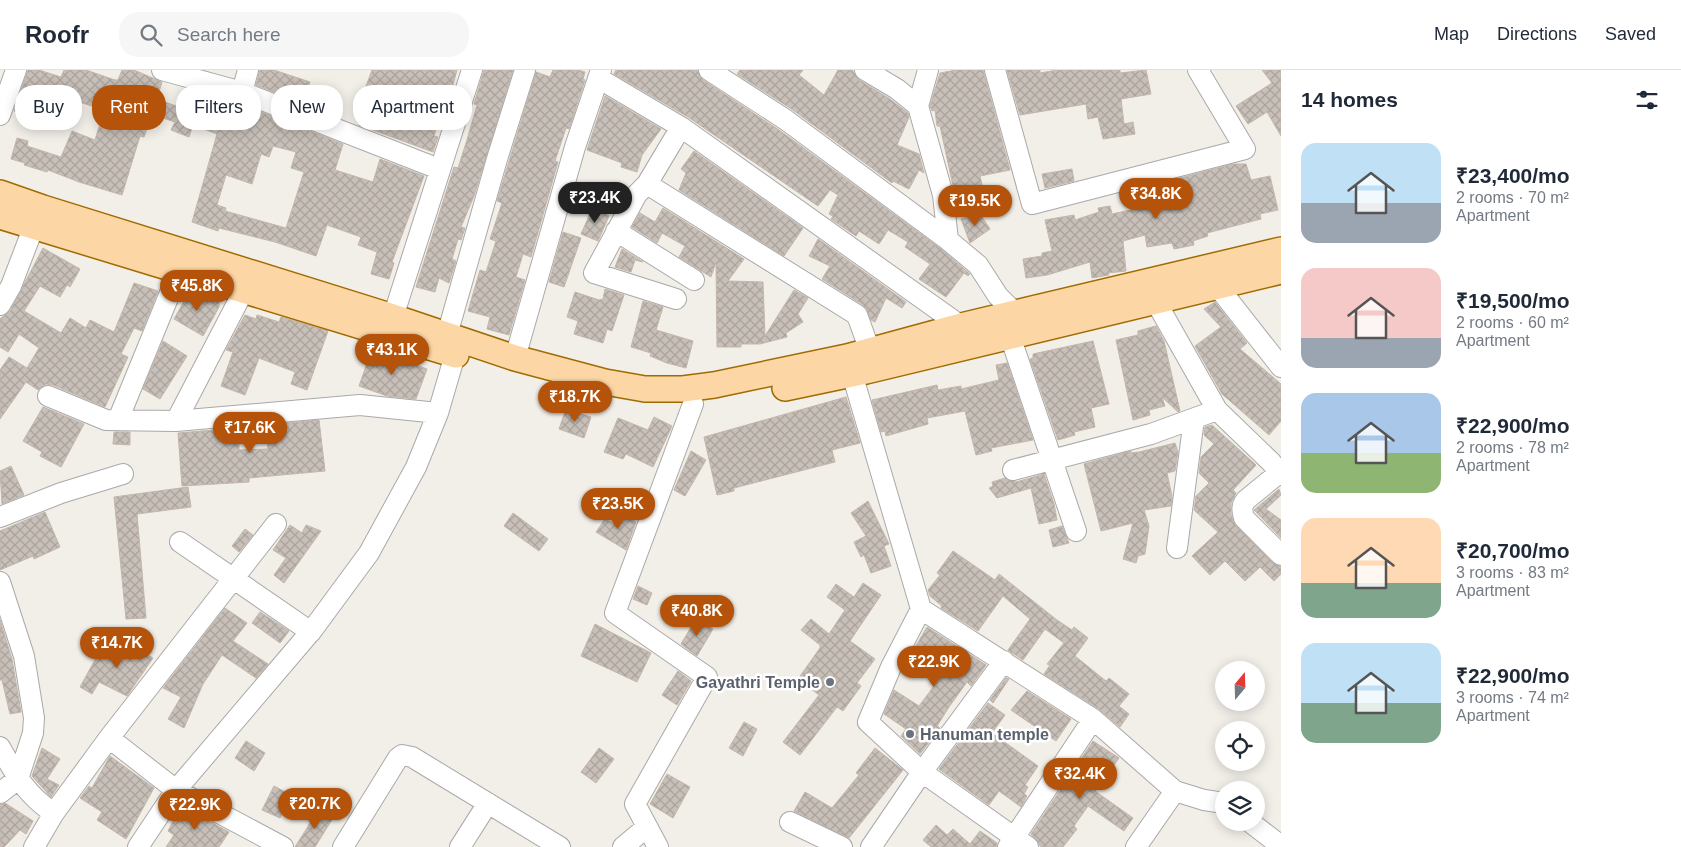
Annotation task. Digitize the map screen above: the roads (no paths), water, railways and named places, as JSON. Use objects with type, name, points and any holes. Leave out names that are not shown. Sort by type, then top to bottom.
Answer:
[{"type":"main road","points":[[0,193],[42,208],[393,316],[451,345],[604,399],[651,405],[708,404],[856,360],[961,326],[1013,325],[1156,302],[1281,271]]},
{"type":"main road","points":[[0,216],[244,290],[451,345],[515,358],[627,386],[683,389],[856,360],[1013,325],[1281,250]]},
{"type":"street","points":[[0,116],[16,70]]},
{"type":"street","points":[[162,70],[217,85]]},
{"type":"street","points":[[244,85],[248,70]]},
{"type":"street","points":[[393,316],[472,70]]},
{"type":"street","points":[[138,847],[176,790],[311,632],[369,553],[416,468],[438,413],[451,345],[496,160],[525,70]]},
{"type":"street","points":[[709,70],[786,120],[948,240],[978,265],[998,296],[1013,325],[1076,531]]},
{"type":"street","points":[[865,70],[897,89],[918,106]]},
{"type":"street","points":[[928,70],[918,106],[943,195],[948,240]]},
{"type":"street","points":[[995,70],[1032,204],[1245,149],[1198,70]]},
{"type":"street","points":[[515,358],[575,147],[599,74],[681,127],[961,326]]},
{"type":"street","points":[[261,99],[439,169]]},
{"type":"street","points":[[676,298],[596,274],[595,271],[637,194],[647,184],[681,127]]},
{"type":"street","points":[[647,184],[857,315],[856,360],[921,609],[891,667],[868,722],[922,772],[1017,844],[1093,719]]},
{"type":"street","points":[[0,305],[12,286],[34,226]]},
{"type":"street","points":[[616,231],[694,280]]},
{"type":"street","points":[[118,420],[180,271]]},
{"type":"street","points":[[1218,287],[1281,367]]},
{"type":"street","points":[[176,421],[244,290]]},
{"type":"street","points":[[1156,302],[1217,410],[1271,462],[1280,474],[1246,500],[1242,504],[1242,511],[1244,518],[1281,555]]},
{"type":"street","points":[[48,396],[100,418],[118,420],[176,421],[360,405],[438,413]]},
{"type":"street","points":[[658,847],[635,804],[707,677],[615,613],[694,404]]},
{"type":"street","points":[[1013,470],[1151,434],[1194,420],[1217,410]]},
{"type":"street","points":[[1177,548],[1194,420]]},
{"type":"street","points":[[0,517],[60,493],[123,474]]},
{"type":"street","points":[[34,847],[54,813],[109,738],[276,524]]},
{"type":"street","points":[[180,542],[311,632]]},
{"type":"street","points":[[0,582],[24,656],[34,718],[33,733],[18,778],[0,793]]},
{"type":"street","points":[[921,609],[1093,719],[1175,791],[1215,802]]},
{"type":"street","points":[[871,847],[922,772],[1004,661]]},
{"type":"street","points":[[109,738],[176,790],[283,847]]},
{"type":"street","points":[[0,747],[18,778],[38,803],[54,813]]},
{"type":"street","points":[[343,847],[398,758],[402,755],[412,757],[560,847]]},
{"type":"street","points":[[1136,847],[1175,791]]},
{"type":"street","points":[[460,847],[488,803]]},
{"type":"street","points":[[790,822],[842,847]]},
{"type":"street","points":[[623,847],[648,827]]},
{"type":"street","points":[[1262,831],[1281,846]]},
{"type":"place","name":"Gayathri Temple","points":[[830,682]]},
{"type":"place","name":"Hanuman temple","points":[[910,734]]}]
